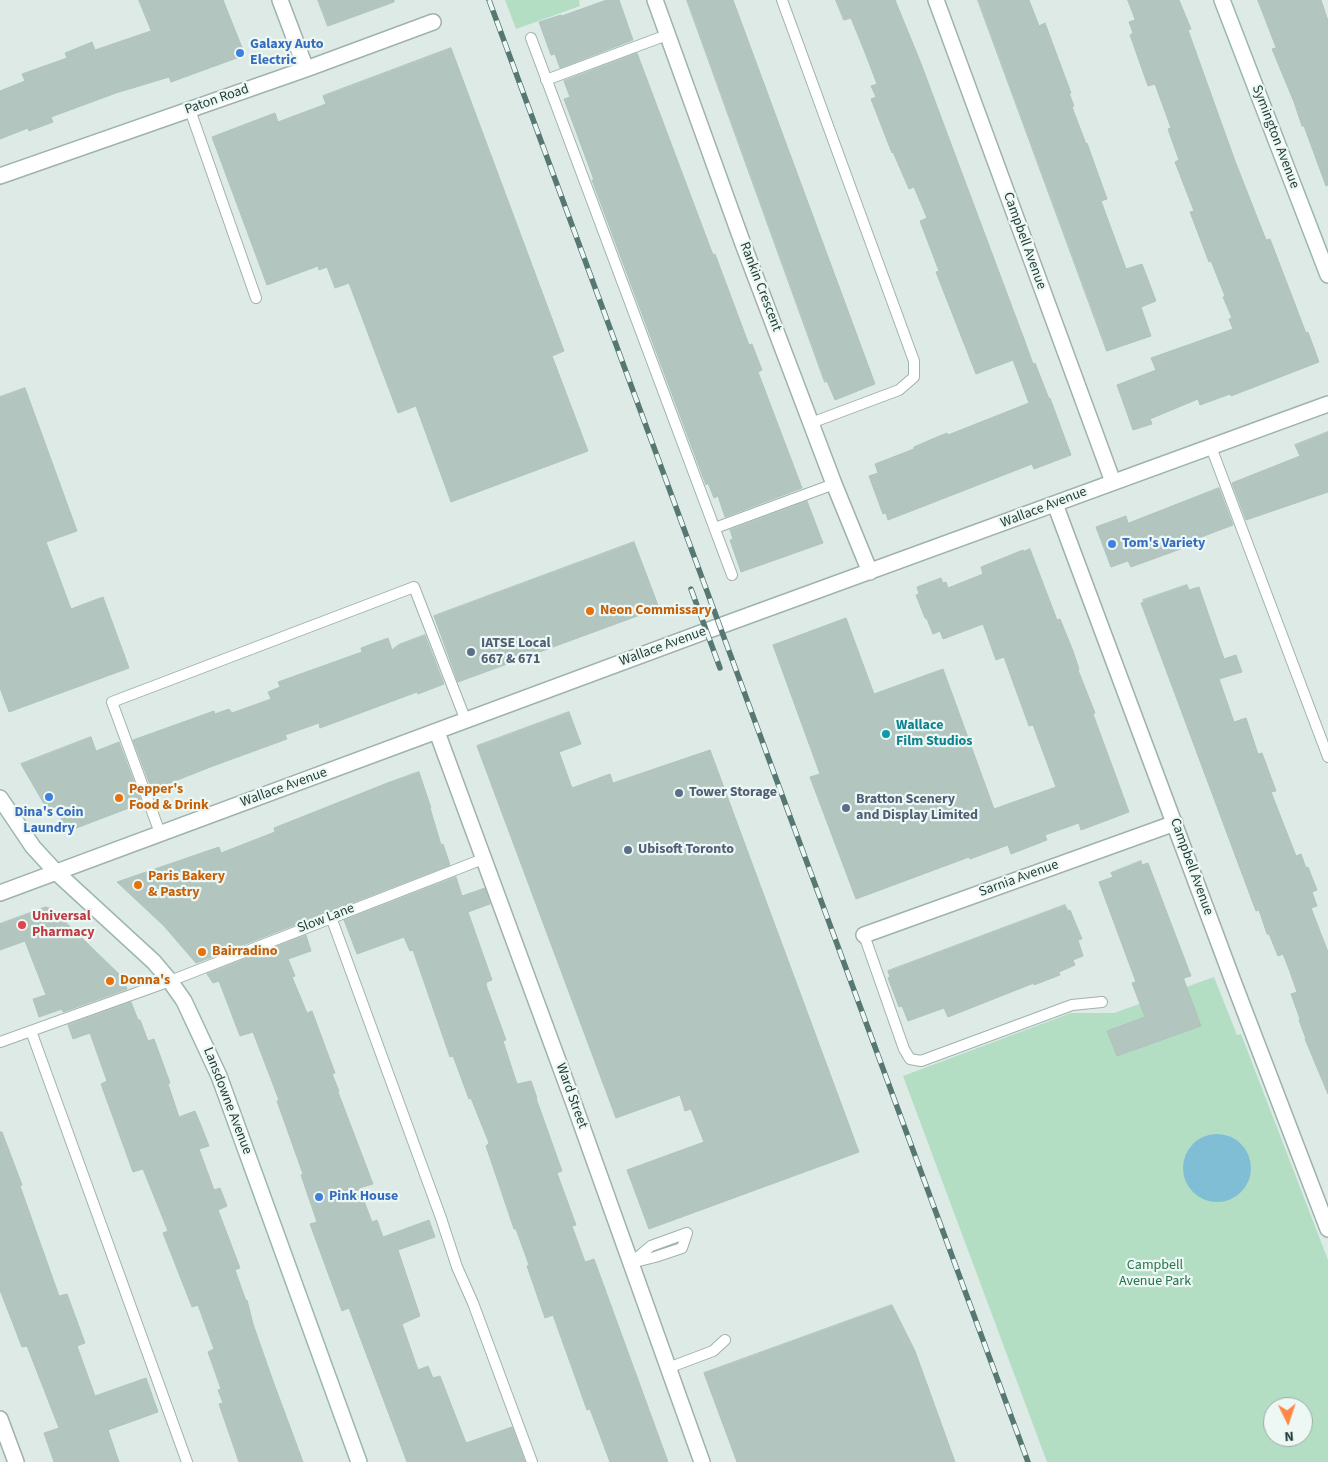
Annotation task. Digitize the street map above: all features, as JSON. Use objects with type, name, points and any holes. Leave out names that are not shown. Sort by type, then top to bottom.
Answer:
[{"type":"street","points":[[280,0],[306,69]]},
{"type":"street","name":"Rankin Crescent","points":[[655,0],[743,244],[834,484],[870,572]]},
{"type":"street","name":"Campbell Avenue","points":[[936,0],[1113,482]]},
{"type":"street","name":"Symington Avenue","points":[[1222,0],[1328,275]]},
{"type":"street","name":"Paton Road","points":[[0,176],[306,69],[433,22]]},
{"type":"street","name":"Wallace Avenue","points":[[0,893],[701,633],[1328,404]]},
{"type":"street","name":"Campbell Avenue","points":[[1056,504],[1328,1228]]},
{"type":"street","name":"Ward Street","points":[[437,732],[574,1104],[702,1462]]},
{"type":"street","name":"Lansdowne Avenue","points":[[0,798],[33,847],[56,872],[154,962],[184,1001],[219,1076],[359,1462]]},
{"type":"street","name":"Sarnia Avenue","points":[[864,936],[1175,823]]},
{"type":"street","points":[[0,1419],[16,1462]]},
{"type":"lane","points":[[782,0],[914,361],[914,377],[899,390],[811,423]]},
{"type":"lane","points":[[546,80],[667,35]]},
{"type":"lane","points":[[531,38],[732,575]]},
{"type":"lane","points":[[190,110],[256,298]]},
{"type":"lane","points":[[1211,447],[1328,757]]},
{"type":"lane","points":[[715,528],[834,484]]},
{"type":"lane","points":[[160,833],[112,702],[414,587],[466,721]]},
{"type":"lane","name":"Slow Lane","points":[[0,1042],[170,981],[483,859]]},
{"type":"lane","points":[[331,917],[441,1218],[457,1267],[473,1303],[532,1462]]},
{"type":"lane","points":[[864,936],[904,1049],[910,1059],[921,1061],[1072,1005],[1102,1002]]},
{"type":"lane","points":[[31,1031],[187,1462]]},
{"type":"lane","points":[[687,1234],[682,1248],[631,1263],[651,1246],[687,1234]]},
{"type":"lane","points":[[668,1368],[713,1351],[725,1340]]},
{"type":"green space","points":[[505,0],[580,0],[580,6],[516,29]]},
{"type":"green space","name":"Campbell Avenue Park","points":[[1214,977],[1237,1035],[1241,1034],[1328,1260],[1328,1462],[1047,1462],[903,1076],[1071,1013],[1114,1013]]},
{"type":"water","points":[[1210,1134],[1224,1134],[1236,1139],[1246,1149],[1251,1161],[1251,1175],[1246,1187],[1236,1197],[1224,1202],[1210,1202],[1198,1197],[1188,1187],[1183,1175],[1183,1161],[1188,1149],[1198,1139]]},
{"type":"building","points":[[139,0],[223,0],[245,55],[171,82],[169,77],[116,93],[51,117],[53,122],[29,131],[28,128],[0,139],[0,91],[25,81],[22,74],[67,58],[65,53],[92,42],[95,50],[151,31]]},
{"type":"building","points":[[318,0],[394,0],[394,2],[328,26]]},
{"type":"building","points":[[607,0],[619,0],[633,40],[560,68],[555,54],[551,55],[539,22]]},
{"type":"building","points":[[687,0],[733,0],[875,384],[835,400],[827,381],[825,382]]},
{"type":"building","points":[[836,0],[895,0],[920,61],[1033,364],[1035,363],[1050,398],[1071,455],[1034,469],[1032,464],[888,520],[886,513],[883,514],[869,476],[878,473],[875,464],[914,449],[914,447],[947,433],[948,435],[1029,403],[1013,360],[976,374],[936,272],[939,271],[920,221],[927,218],[914,187],[909,189],[892,153],[871,99],[876,97],[871,86],[877,84],[851,18],[844,20]]},
{"type":"building","points":[[978,0],[1029,0],[1039,26],[1045,23],[1071,93],[1069,93],[1074,106],[1072,107],[1107,199],[1101,201],[1126,269],[1142,264],[1156,301],[1141,307],[1151,336],[1107,351]]},
{"type":"building","points":[[1128,0],[1179,0],[1191,29],[1188,30],[1235,161],[1266,240],[1270,239],[1319,362],[1231,396],[1230,394],[1200,405],[1198,399],[1150,419],[1152,424],[1133,430],[1117,385],[1156,370],[1151,358],[1233,329],[1229,319],[1232,318],[1223,297],[1225,296],[1211,261],[1209,262],[1190,212],[1194,211],[1175,162],[1179,160],[1168,129],[1171,128],[1155,84],[1148,86],[1130,35],[1133,33],[1129,22],[1135,20]]},
{"type":"building","points":[[1258,0],[1321,0],[1328,21],[1328,185],[1326,186],[1304,126],[1302,126],[1272,49],[1276,48]]},
{"type":"building","points":[[451,48],[564,351],[552,356],[588,451],[451,502],[416,406],[398,413],[349,283],[335,288],[327,267],[319,270],[318,266],[267,285],[212,137],[275,113],[278,122],[326,104],[323,96]]},
{"type":"building","points":[[637,53],[713,255],[715,254],[749,345],[752,344],[762,370],[758,372],[802,488],[725,517],[718,496],[714,498],[708,483],[706,485],[592,180],[594,180],[564,99],[570,97],[564,81]]},
{"type":"building","points":[[25,388],[77,531],[46,542],[71,609],[103,597],[129,668],[9,712],[0,688],[0,397]]},
{"type":"building","points":[[1328,432],[1328,492],[1246,520],[1232,483],[1300,456],[1295,445]]},
{"type":"building","points":[[1219,488],[1233,525],[1196,539],[1197,543],[1131,567],[1128,561],[1111,567],[1096,527],[1126,516],[1128,523]]},
{"type":"building","points":[[807,501],[823,543],[741,572],[730,540],[733,539],[730,530]]},
{"type":"building","points":[[634,542],[659,608],[458,682],[434,616]]},
{"type":"building","name":"Wallace Film Studios","points":[[1030,549],[1057,620],[1060,619],[1073,651],[1078,670],[1095,713],[1093,714],[1129,812],[1081,830],[1079,823],[1045,835],[1047,840],[1011,854],[1008,845],[970,859],[969,857],[856,899],[810,777],[820,774],[773,645],[846,618],[874,694],[943,669],[994,809],[1056,787],[1033,725],[1029,726],[1004,657],[996,660],[983,624],[943,639],[940,631],[933,634],[916,595],[919,594],[917,587],[941,578],[943,583],[946,582],[948,588],[983,574],[981,567]]},
{"type":"building","points":[[1187,585],[1189,590],[1199,587],[1224,659],[1236,655],[1242,672],[1219,679],[1234,722],[1246,718],[1258,754],[1262,753],[1276,791],[1271,792],[1296,856],[1301,854],[1317,890],[1312,892],[1317,906],[1311,908],[1328,952],[1328,1094],[1299,1020],[1291,994],[1297,992],[1290,972],[1283,954],[1278,956],[1269,934],[1267,934],[1259,910],[1256,911],[1141,603],[1144,602],[1143,600]]},
{"type":"building","points":[[425,635],[444,684],[320,728],[319,723],[285,735],[287,739],[152,790],[133,740],[214,711],[215,714],[229,709],[232,713],[271,699],[268,692],[280,687],[278,682],[362,652],[361,648],[388,638],[392,650],[398,645]]},
{"type":"building","points":[[569,712],[581,744],[559,752],[572,788],[610,774],[613,783],[710,750],[859,1152],[649,1229],[627,1170],[704,1142],[691,1109],[685,1111],[680,1095],[616,1118],[477,746]]},
{"type":"building","points":[[91,737],[96,751],[119,742],[142,803],[66,832],[56,807],[47,809],[21,764]]},
{"type":"building","points":[[419,772],[441,845],[443,844],[450,865],[199,962],[196,963],[164,926],[117,882],[219,847],[221,853],[275,832],[274,828]]},
{"type":"building","points":[[1141,861],[1142,865],[1148,863],[1191,976],[1184,978],[1184,980],[1201,1026],[1117,1056],[1107,1031],[1145,1017],[1132,983],[1136,982],[1099,882],[1113,877],[1111,873]]},
{"type":"building","points":[[456,877],[462,896],[485,888],[490,904],[468,912],[492,980],[487,982],[486,985],[506,1040],[503,1041],[517,1084],[531,1081],[562,1171],[557,1173],[576,1225],[572,1226],[585,1262],[594,1259],[668,1462],[610,1462],[590,1409],[587,1410],[553,1315],[545,1318],[527,1266],[529,1265],[516,1229],[514,1229],[486,1146],[489,1143],[471,1098],[469,1099],[453,1056],[450,1057],[413,950],[410,951],[404,937],[357,954],[344,920]]},
{"type":"building","points":[[1065,905],[1068,911],[1070,910],[1082,939],[1078,940],[1083,956],[1073,960],[1075,965],[1059,972],[1060,975],[1034,985],[1034,983],[948,1017],[944,1008],[908,1021],[902,1006],[899,1007],[888,978],[890,977],[888,971]]},
{"type":"building","points":[[46,907],[52,909],[122,977],[127,989],[63,1012],[62,1009],[39,1017],[33,999],[46,995],[25,941],[0,950],[0,924]]},
{"type":"building","points":[[306,935],[311,951],[288,959],[295,976],[292,977],[307,1013],[312,1011],[335,1073],[332,1074],[338,1092],[373,1184],[359,1188],[372,1222],[377,1220],[383,1237],[429,1220],[435,1237],[398,1250],[420,1316],[402,1324],[418,1370],[428,1366],[433,1378],[440,1376],[466,1443],[512,1427],[525,1462],[407,1462],[349,1308],[342,1311],[310,1224],[317,1222],[301,1175],[303,1174],[277,1101],[279,1100],[253,1032],[240,1036],[219,981],[213,983],[207,974]]},
{"type":"building","points":[[131,1002],[148,1041],[154,1039],[170,1083],[168,1084],[179,1117],[195,1111],[209,1146],[199,1149],[214,1190],[220,1188],[227,1206],[218,1210],[240,1268],[235,1270],[303,1462],[239,1462],[219,1404],[223,1403],[218,1390],[221,1389],[208,1352],[214,1349],[198,1305],[192,1307],[163,1233],[168,1231],[143,1169],[133,1172],[101,1084],[107,1081],[90,1033],[73,1039],[68,1025]]},
{"type":"building","points":[[0,1132],[2,1132],[22,1185],[20,1186],[59,1296],[67,1294],[85,1343],[77,1346],[95,1396],[146,1378],[158,1412],[108,1430],[119,1462],[54,1462],[44,1433],[59,1428],[27,1346],[22,1347],[0,1290]]},
{"type":"building","points":[[892,1305],[915,1351],[955,1462],[737,1462],[704,1373]]},
{"type":"railway","points":[[489,0],[1028,1462]]},
{"type":"railway","points":[[691,589],[720,668]]},
{"type":"place","name":"Galaxy Auto Electric","points":[[240,53]]},
{"type":"place","name":"Tom's Variety","points":[[1112,544]]},
{"type":"place","name":"Neon Commissary","points":[[590,611]]},
{"type":"place","name":"IATSE Local 667 & 671","points":[[471,652]]},
{"type":"place","name":"Wallace Film Studios","points":[[886,734]]},
{"type":"place","name":"Tower Storage","points":[[679,793]]},
{"type":"place","name":"Dina's Coin Laundry","points":[[49,797]]},
{"type":"place","name":"Pepper's Food & Drink","points":[[119,798]]},
{"type":"place","name":"Bratton Scenery and Display Limited","points":[[846,808]]},
{"type":"place","name":"Ubisoft Toronto","points":[[628,850]]},
{"type":"place","name":"Paris Bakery & Pastry","points":[[138,885]]},
{"type":"place","name":"Universal Pharmacy","points":[[22,925]]},
{"type":"place","name":"Bairradino","points":[[202,952]]},
{"type":"place","name":"Donna's","points":[[110,981]]},
{"type":"place","name":"Pink House","points":[[319,1197]]}]
